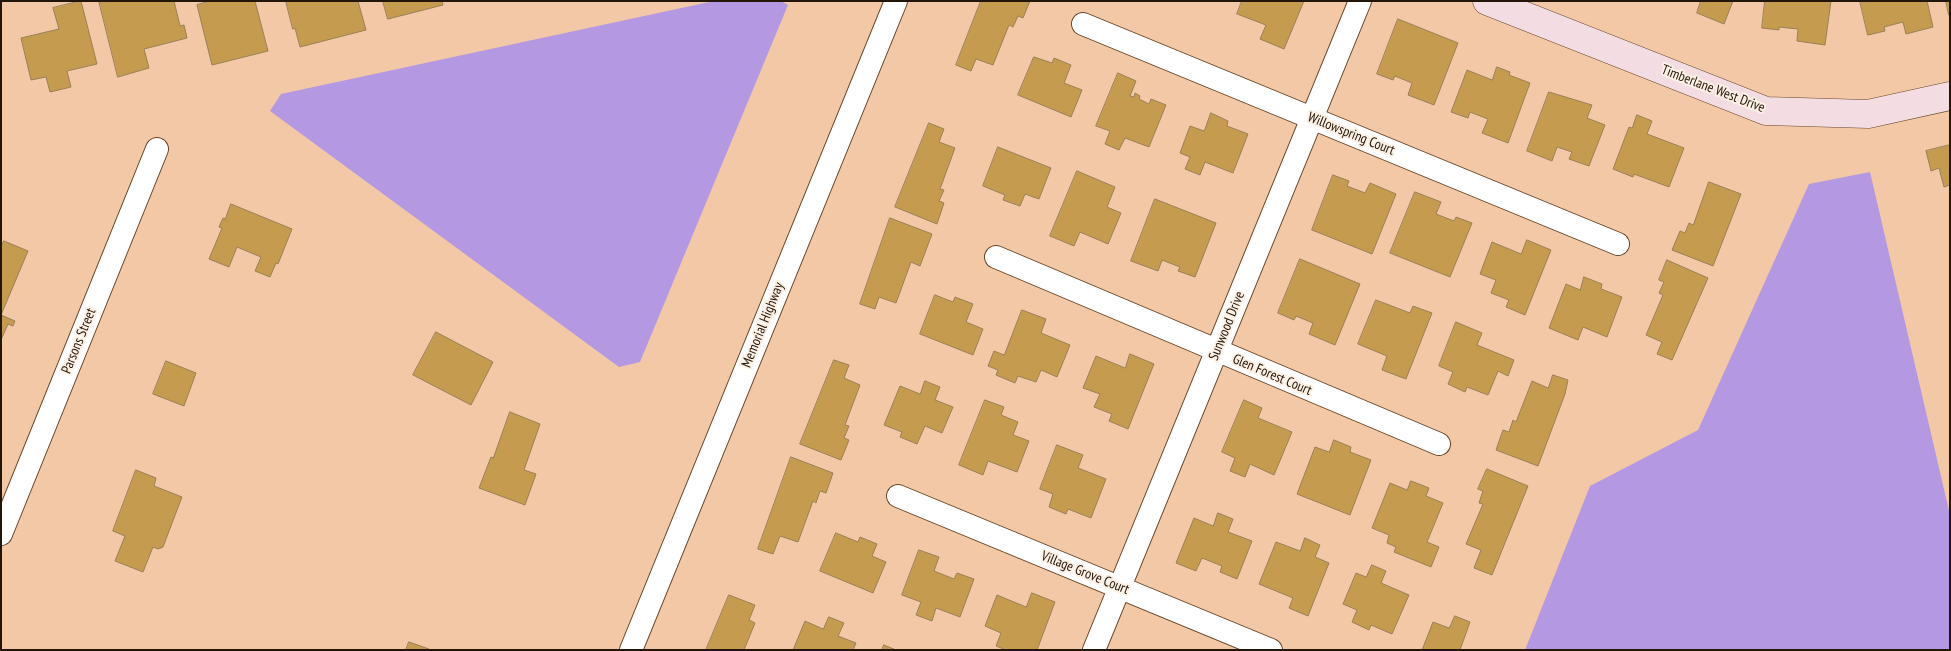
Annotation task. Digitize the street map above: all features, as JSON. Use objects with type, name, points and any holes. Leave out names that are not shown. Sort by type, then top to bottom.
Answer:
[{"type":"street","name":"Memorial Highway","points":[[631,650],[896,1]]},
{"type":"street","name":"Sunwood Drive","points":[[1094,650],[1360,1]]},
{"type":"street","name":"Timberlane West Drive","points":[[1487,1],[1766,111],[1868,114],[1950,96]]},
{"type":"street","name":"Willowspring Court","points":[[1083,24],[1618,244]]},
{"type":"street","name":"Parsons Street","points":[[1,534],[157,148]]},
{"type":"street","name":"Glen Forest Court","points":[[996,257],[1217,352],[1439,444]]},
{"type":"street","name":"Village Grove Court","points":[[898,496],[1271,650]]},
{"type":"shaded area","points":[[714,1],[781,1],[788,5],[640,362],[619,367],[270,111],[281,94]]},
{"type":"shaded area","points":[[1870,172],[1950,515],[1950,650],[1525,650],[1590,486],[1698,430],[1809,184]]},
{"type":"building","points":[[81,1],[97,64],[67,71],[71,87],[50,92],[46,77],[31,80],[21,38],[59,29],[53,8]]},
{"type":"building","points":[[99,1],[174,1],[180,26],[184,25],[187,38],[144,49],[149,68],[118,77]]},
{"type":"building","points":[[210,1],[255,1],[268,51],[212,65],[197,5]]},
{"type":"building","points":[[286,1],[358,1],[366,30],[300,47]]},
{"type":"building","points":[[383,1],[442,1],[443,5],[388,19]]},
{"type":"building","points":[[981,1],[1030,1],[1023,18],[1018,16],[1013,27],[1009,25],[993,65],[976,59],[971,71],[956,65]]},
{"type":"building","points":[[1242,1],[1304,1],[1284,49],[1260,39],[1266,25],[1237,14]]},
{"type":"building","points":[[1701,1],[1733,1],[1724,24],[1697,13]]},
{"type":"building","points":[[1765,1],[1831,1],[1825,45],[1797,41],[1798,29],[1779,27],[1779,30],[1762,28]]},
{"type":"building","points":[[1860,1],[1927,1],[1933,27],[1906,34],[1903,22],[1884,27],[1885,31],[1868,35]]},
{"type":"building","points":[[1946,1],[1950,1],[1949,15]]},
{"type":"building","points":[[1398,19],[1458,43],[1434,105],[1408,95],[1412,83],[1395,76],[1393,80],[1377,74]]},
{"type":"building","points":[[1034,57],[1052,63],[1054,58],[1071,65],[1064,83],[1082,90],[1071,117],[1018,95]]},
{"type":"building","points":[[1497,67],[1510,72],[1509,75],[1530,83],[1508,143],[1482,133],[1488,119],[1470,112],[1468,118],[1451,112],[1467,70],[1492,80]]},
{"type":"building","points":[[1118,73],[1136,81],[1130,96],[1134,97],[1135,93],[1140,96],[1139,99],[1149,104],[1151,99],[1166,105],[1149,147],[1125,138],[1119,150],[1105,144],[1110,131],[1096,126]]},
{"type":"building","points":[[1549,92],[1592,105],[1587,118],[1605,125],[1589,166],[1569,159],[1572,152],[1557,147],[1552,161],[1527,151]]},
{"type":"building","points":[[1211,113],[1228,121],[1227,126],[1248,134],[1233,173],[1205,162],[1200,175],[1185,169],[1190,157],[1180,153],[1190,126],[1204,131]]},
{"type":"building","points":[[1637,115],[1652,121],[1647,134],[1684,148],[1669,187],[1634,174],[1633,177],[1613,169],[1629,127],[1632,128]]},
{"type":"building","points":[[929,123],[944,129],[939,142],[955,148],[940,189],[944,190],[939,201],[944,203],[937,224],[895,207]]},
{"type":"building","points":[[1950,145],[1950,185],[1944,187],[1939,168],[1931,171],[1926,151]]},
{"type":"building","points":[[998,147],[1051,168],[1039,199],[1025,194],[1020,206],[1003,200],[1005,195],[983,186]]},
{"type":"building","points":[[1077,171],[1115,187],[1107,207],[1121,213],[1108,244],[1080,232],[1074,246],[1050,236]]},
{"type":"building","points":[[1333,175],[1349,181],[1347,186],[1365,193],[1370,183],[1396,194],[1372,254],[1312,230]]},
{"type":"building","points":[[1709,182],[1741,194],[1713,266],[1672,250],[1680,231],[1685,233],[1689,223],[1693,225]]},
{"type":"building","points":[[1415,192],[1441,202],[1436,214],[1454,221],[1456,217],[1472,223],[1450,277],[1390,253]]},
{"type":"building","points":[[1155,199],[1216,223],[1195,277],[1178,271],[1180,267],[1162,260],[1158,271],[1131,261]]},
{"type":"building","points":[[231,204],[292,229],[278,264],[276,263],[270,277],[255,271],[261,257],[237,247],[229,267],[209,259],[222,228],[219,227],[223,218],[225,219]]},
{"type":"building","points":[[890,218],[932,234],[920,266],[911,262],[896,303],[879,297],[875,309],[860,304]]},
{"type":"building","points":[[1527,240],[1551,250],[1525,315],[1506,307],[1509,300],[1491,293],[1496,280],[1480,274],[1492,242],[1521,254]]},
{"type":"building","points":[[4,241],[28,251],[1,315],[1,247]]},
{"type":"building","points":[[1300,259],[1360,284],[1335,345],[1309,334],[1313,323],[1296,316],[1294,320],[1278,313]]},
{"type":"building","points":[[1667,260],[1708,278],[1672,360],[1657,354],[1662,342],[1646,335],[1663,295],[1659,293],[1664,282],[1659,280]]},
{"type":"building","points":[[1584,277],[1602,284],[1601,289],[1622,297],[1607,337],[1583,327],[1578,340],[1549,328],[1566,284],[1580,290]]},
{"type":"building","points":[[935,295],[953,302],[955,297],[973,304],[966,322],[983,329],[973,355],[920,334]]},
{"type":"building","points":[[1376,300],[1410,313],[1413,306],[1432,313],[1406,379],[1382,370],[1387,356],[1358,344]]},
{"type":"building","points":[[1022,310],[1046,319],[1041,333],[1070,345],[1057,377],[1041,370],[1036,382],[1018,376],[1015,383],[996,375],[998,370],[988,366],[994,351],[1004,355]]},
{"type":"building","points":[[1,315],[15,321],[13,326],[8,324],[1,340]]},
{"type":"building","points":[[1456,322],[1482,333],[1477,345],[1514,360],[1508,376],[1498,371],[1488,395],[1467,387],[1465,392],[1448,384],[1453,372],[1439,366]]},
{"type":"building","points":[[436,332],[493,362],[471,405],[413,375]]},
{"type":"building","points":[[1130,354],[1154,364],[1128,429],[1109,421],[1112,414],[1094,407],[1100,394],[1083,388],[1096,356],[1125,368]]},
{"type":"building","points":[[834,360],[849,365],[844,378],[860,385],[845,425],[849,426],[844,438],[849,440],[841,460],[800,444]]},
{"type":"building","points":[[166,361],[196,373],[184,406],[153,394]]},
{"type":"building","points":[[1553,375],[1568,380],[1565,394],[1538,466],[1496,450],[1503,430],[1509,432],[1513,420],[1516,422],[1532,381],[1548,388]]},
{"type":"building","points":[[925,381],[940,387],[935,400],[953,407],[942,433],[925,426],[917,444],[900,437],[902,432],[884,425],[900,386],[920,394]]},
{"type":"building","points":[[985,400],[1004,407],[1001,415],[1018,422],[1013,435],[1029,441],[1017,472],[988,461],[983,475],[959,465]]},
{"type":"building","points":[[1244,400],[1262,408],[1258,418],[1292,432],[1274,475],[1250,464],[1245,477],[1230,471],[1235,458],[1222,452]]},
{"type":"building","points":[[510,412],[540,424],[524,470],[536,474],[525,505],[479,488],[491,457],[493,458]]},
{"type":"building","points":[[1334,440],[1351,447],[1350,452],[1371,460],[1350,515],[1297,494],[1315,447],[1329,452]]},
{"type":"building","points":[[1057,445],[1083,455],[1078,468],[1106,479],[1091,518],[1068,509],[1066,514],[1049,507],[1053,494],[1040,489]]},
{"type":"building","points":[[791,457],[833,473],[826,493],[820,491],[816,503],[813,501],[798,542],[780,536],[773,554],[758,549]]},
{"type":"building","points":[[1487,469],[1528,486],[1492,575],[1474,568],[1481,550],[1466,544],[1483,504],[1479,503],[1483,491],[1478,489]]},
{"type":"building","points":[[136,470],[156,478],[154,486],[182,497],[163,547],[158,549],[153,547],[143,572],[115,561],[125,536],[113,531]]},
{"type":"building","points":[[1411,481],[1429,488],[1426,496],[1443,503],[1427,542],[1439,547],[1431,567],[1394,552],[1396,547],[1387,543],[1389,535],[1372,528],[1390,483],[1407,490]]},
{"type":"building","points":[[1218,513],[1233,519],[1228,532],[1252,541],[1237,579],[1220,572],[1222,566],[1202,558],[1196,571],[1176,563],[1194,518],[1213,526]]},
{"type":"building","points":[[836,533],[858,542],[860,537],[877,544],[872,556],[886,562],[873,593],[820,571]]},
{"type":"building","points":[[1305,538],[1320,545],[1315,557],[1329,563],[1308,616],[1289,608],[1293,598],[1259,584],[1276,542],[1300,551]]},
{"type":"building","points":[[919,550],[939,557],[934,571],[954,579],[957,573],[974,579],[960,617],[936,608],[932,621],[916,615],[921,602],[902,595]]},
{"type":"building","points":[[1372,565],[1386,571],[1381,583],[1409,595],[1392,634],[1371,625],[1369,630],[1352,622],[1357,610],[1343,604],[1356,573],[1366,577]]},
{"type":"building","points":[[1032,593],[1055,602],[1037,650],[1006,650],[996,646],[1001,633],[985,626],[997,595],[1026,607]]},
{"type":"building","points":[[729,595],[755,605],[749,620],[755,623],[744,650],[706,650]]},
{"type":"building","points":[[1455,616],[1470,622],[1460,650],[1422,650],[1433,622],[1449,628]]},
{"type":"building","points":[[829,617],[844,623],[838,636],[856,643],[853,650],[793,650],[805,621],[823,629]]},
{"type":"building","points":[[409,642],[429,649],[430,650],[406,650]]},
{"type":"building","points":[[884,645],[896,650],[882,650]]}]
